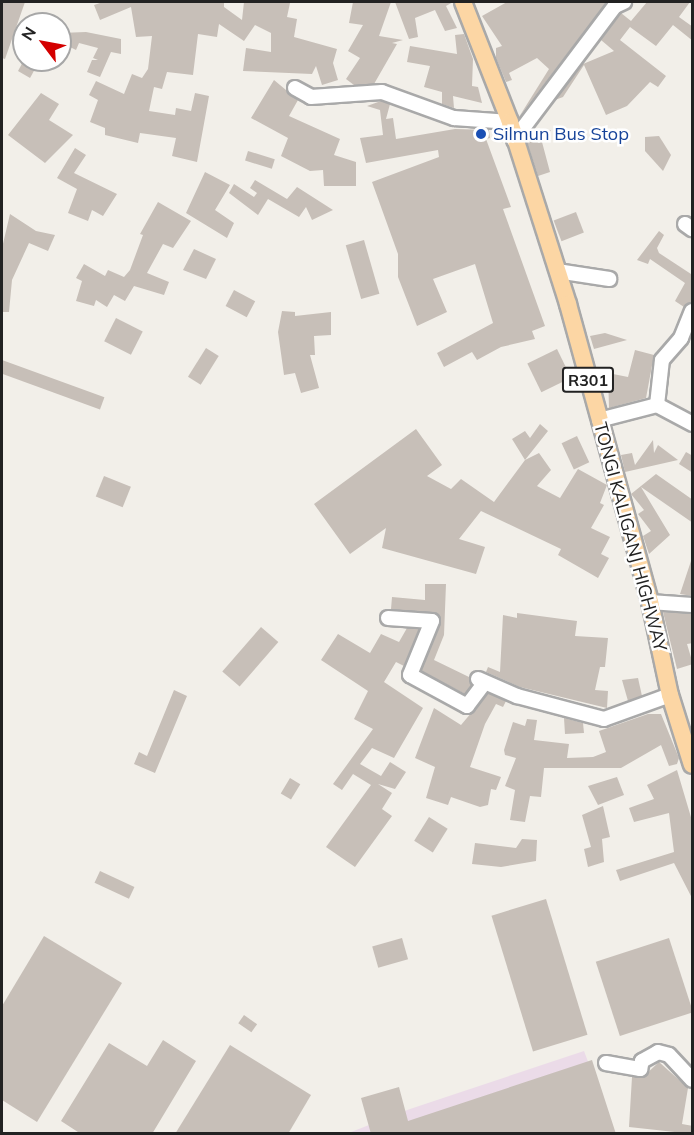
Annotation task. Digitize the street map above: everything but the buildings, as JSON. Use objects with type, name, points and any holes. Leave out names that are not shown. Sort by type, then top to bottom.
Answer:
[{"type":"main road","name":"TONGI KALIGANJ HIGHWAY","points":[[463,2],[510,122],[557,271],[650,602],[670,695],[693,765]]},
{"type":"street","points":[[514,140],[615,6],[624,2]]},
{"type":"street","points":[[295,88],[311,97],[382,92],[454,118],[510,122]]},
{"type":"street","points":[[557,271],[609,279]]},
{"type":"street","points":[[657,405],[662,360],[681,338],[693,311]]},
{"type":"street","points":[[599,420],[657,405],[693,424]]},
{"type":"street","points":[[650,602],[693,605]]},
{"type":"street","points":[[388,618],[432,621],[410,675],[467,706],[481,682],[604,719],[670,695]]},
{"type":"street","points":[[606,1063],[640,1069],[642,1061],[658,1052],[669,1055],[693,1080]]},
{"type":"shaded area","points":[[584,1051],[615,1133],[346,1134],[410,1109]]},
{"type":"place","name":"Silmun Bus Stop","points":[[481,134]]}]
